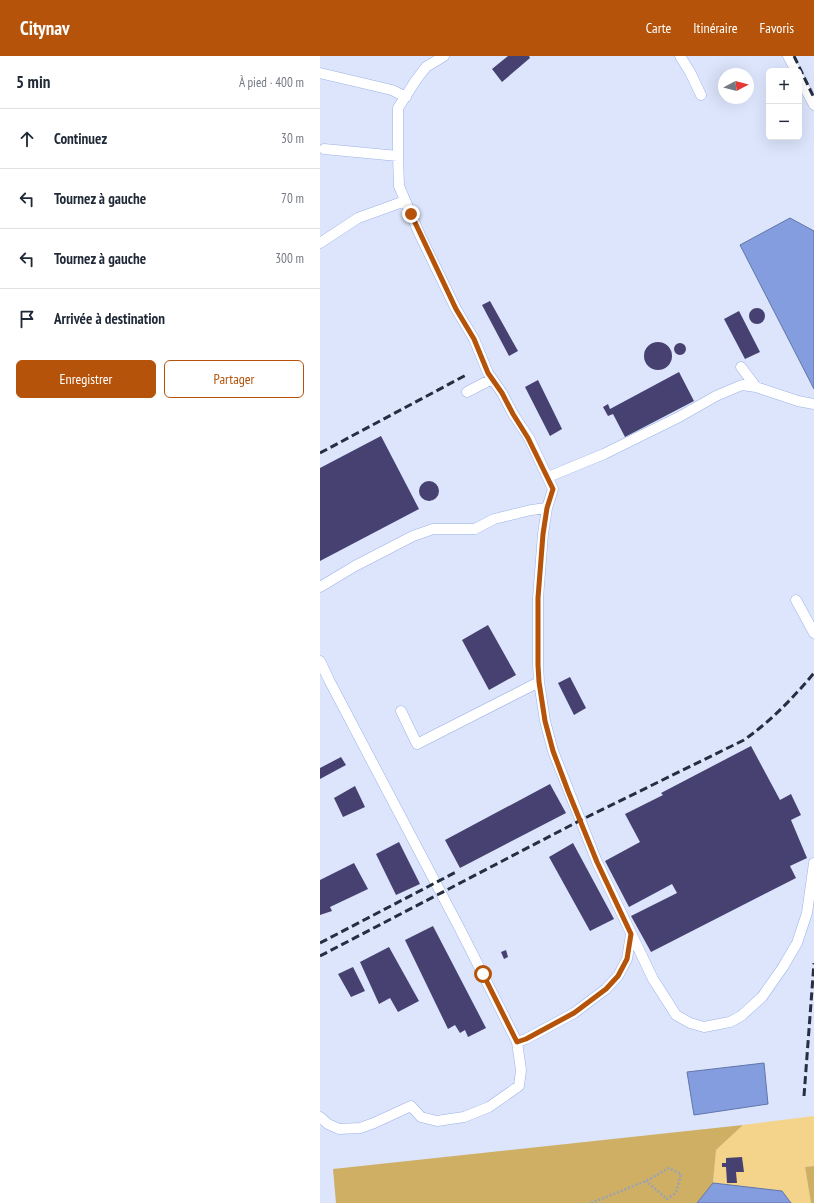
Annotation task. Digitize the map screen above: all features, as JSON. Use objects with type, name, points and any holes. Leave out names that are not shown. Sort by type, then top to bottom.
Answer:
[{"type":"lane","points":[[444,56],[426,67],[398,108],[399,186],[419,233],[450,296],[474,339],[488,373],[502,393],[528,438],[553,489],[547,508],[543,534],[538,598],[539,682],[545,721],[553,751],[597,862],[653,979],[676,1015],[704,1027],[730,1022],[741,1016],[762,997],[783,967],[797,942],[807,913],[814,863]]},
{"type":"lane","points":[[680,56],[690,72],[701,96]]},
{"type":"lane","points":[[788,56],[794,68]]},
{"type":"lane","points":[[320,73],[392,90],[406,97]]},
{"type":"lane","points":[[802,83],[814,105]]},
{"type":"lane","points":[[324,149],[398,156]]},
{"type":"lane","points":[[320,243],[358,218],[405,201]]},
{"type":"lane","points":[[741,367],[756,387]]},
{"type":"lane","points":[[467,392],[492,379]]},
{"type":"lane","points":[[548,477],[604,454],[679,417],[716,396],[742,385],[756,387],[798,401],[814,404]]},
{"type":"lane","points":[[320,587],[355,566],[413,536],[433,529],[475,529],[494,519],[531,510],[547,508]]},
{"type":"lane","points":[[796,600],[814,633]]},
{"type":"lane","points":[[320,661],[461,931],[517,1042],[521,1070],[519,1086],[490,1107],[464,1117],[437,1121],[421,1117],[410,1106],[360,1128],[339,1129],[328,1124],[320,1117]]},
{"type":"lane","points":[[401,711],[417,744],[539,682]]},
{"type":"lane","points":[[517,1042],[526,1039],[574,1013],[606,989],[618,976],[627,959],[631,934]]},
{"type":"path","points":[[591,1203],[646,1181],[669,1168],[681,1174],[676,1193],[667,1199],[646,1181]]},
{"type":"shaded area","points":[[814,1116],[814,1166],[805,1167],[811,1203],[791,1203],[782,1191],[713,1183],[716,1150],[743,1125]]},
{"type":"shaded area","points":[[743,1125],[716,1150],[713,1183],[697,1203],[336,1203],[333,1169]]},
{"type":"shaded area","points":[[814,1166],[814,1203],[811,1203],[805,1167]]},
{"type":"water","points":[[790,218],[814,231],[814,389],[740,245]]},
{"type":"water","points":[[764,1063],[768,1104],[694,1115],[687,1072]]},
{"type":"water","points":[[713,1183],[782,1191],[791,1203],[697,1203]]},
{"type":"building","points":[[508,56],[529,56],[530,58],[502,82],[492,69]]},
{"type":"building","points":[[490,301],[518,351],[509,356],[482,305]]},
{"type":"building","points":[[757,308],[764,313],[765,316],[760,323],[757,324],[750,319],[749,316],[754,309]]},
{"type":"building","points":[[739,311],[760,352],[745,359],[724,319]]},
{"type":"building","points":[[658,342],[668,346],[672,356],[668,366],[658,370],[648,366],[644,356],[648,346]]},
{"type":"building","points":[[680,343],[684,345],[686,349],[684,353],[680,355],[676,353],[674,349],[676,345]]},
{"type":"building","points":[[679,372],[694,401],[625,437],[613,414],[608,416],[603,407],[608,404],[610,409]]},
{"type":"building","points":[[538,380],[562,429],[550,436],[525,387]]},
{"type":"building","points":[[381,436],[419,509],[320,561],[320,468]]},
{"type":"building","points":[[429,481],[436,484],[439,491],[436,498],[429,501],[422,498],[419,491],[422,484]]},
{"type":"building","points":[[488,625],[516,675],[489,690],[462,640]]},
{"type":"building","points":[[570,677],[586,708],[574,715],[558,683]]},
{"type":"building","points":[[751,746],[780,800],[791,794],[801,815],[791,820],[807,858],[790,866],[796,878],[651,952],[631,916],[677,893],[672,884],[629,907],[605,861],[640,842],[625,814],[663,795],[661,793]]},
{"type":"building","points":[[341,757],[346,765],[320,779],[320,768]]},
{"type":"building","points":[[550,784],[566,813],[460,868],[445,840]]},
{"type":"building","points":[[355,786],[365,807],[343,817],[334,798]]},
{"type":"building","points":[[399,842],[420,884],[396,895],[376,854]]},
{"type":"building","points":[[573,843],[614,919],[590,931],[549,857]]},
{"type":"building","points":[[354,863],[368,889],[330,907],[332,911],[320,915],[320,880]]},
{"type":"building","points":[[433,926],[486,1028],[468,1037],[465,1030],[460,1033],[455,1025],[448,1029],[405,940]]},
{"type":"building","points":[[389,947],[419,1001],[398,1012],[390,998],[379,1004],[360,962]]},
{"type":"building","points":[[506,950],[508,957],[504,959],[501,952]]},
{"type":"building","points":[[353,967],[365,991],[351,997],[338,974]]},
{"type":"building","points":[[742,1157],[744,1172],[736,1172],[737,1183],[727,1183],[726,1167],[722,1167],[722,1163],[726,1163],[726,1158]]},
{"type":"railway","points":[[794,56],[814,98]]},
{"type":"railway","points":[[320,453],[468,374]]},
{"type":"railway","points":[[320,956],[581,820],[744,740],[781,709],[814,673]]},
{"type":"railway","points":[[320,943],[456,872]]},
{"type":"railway","points":[[804,1096],[814,963]]},
{"type":"route","points":[[411,214],[456,309],[474,339],[488,373],[502,393],[528,438],[553,489],[547,508],[543,534],[538,598],[538,665],[545,721],[553,751],[568,791],[597,862],[631,934],[627,959],[618,976],[606,989],[574,1013],[526,1039],[517,1042],[483,974]]}]
